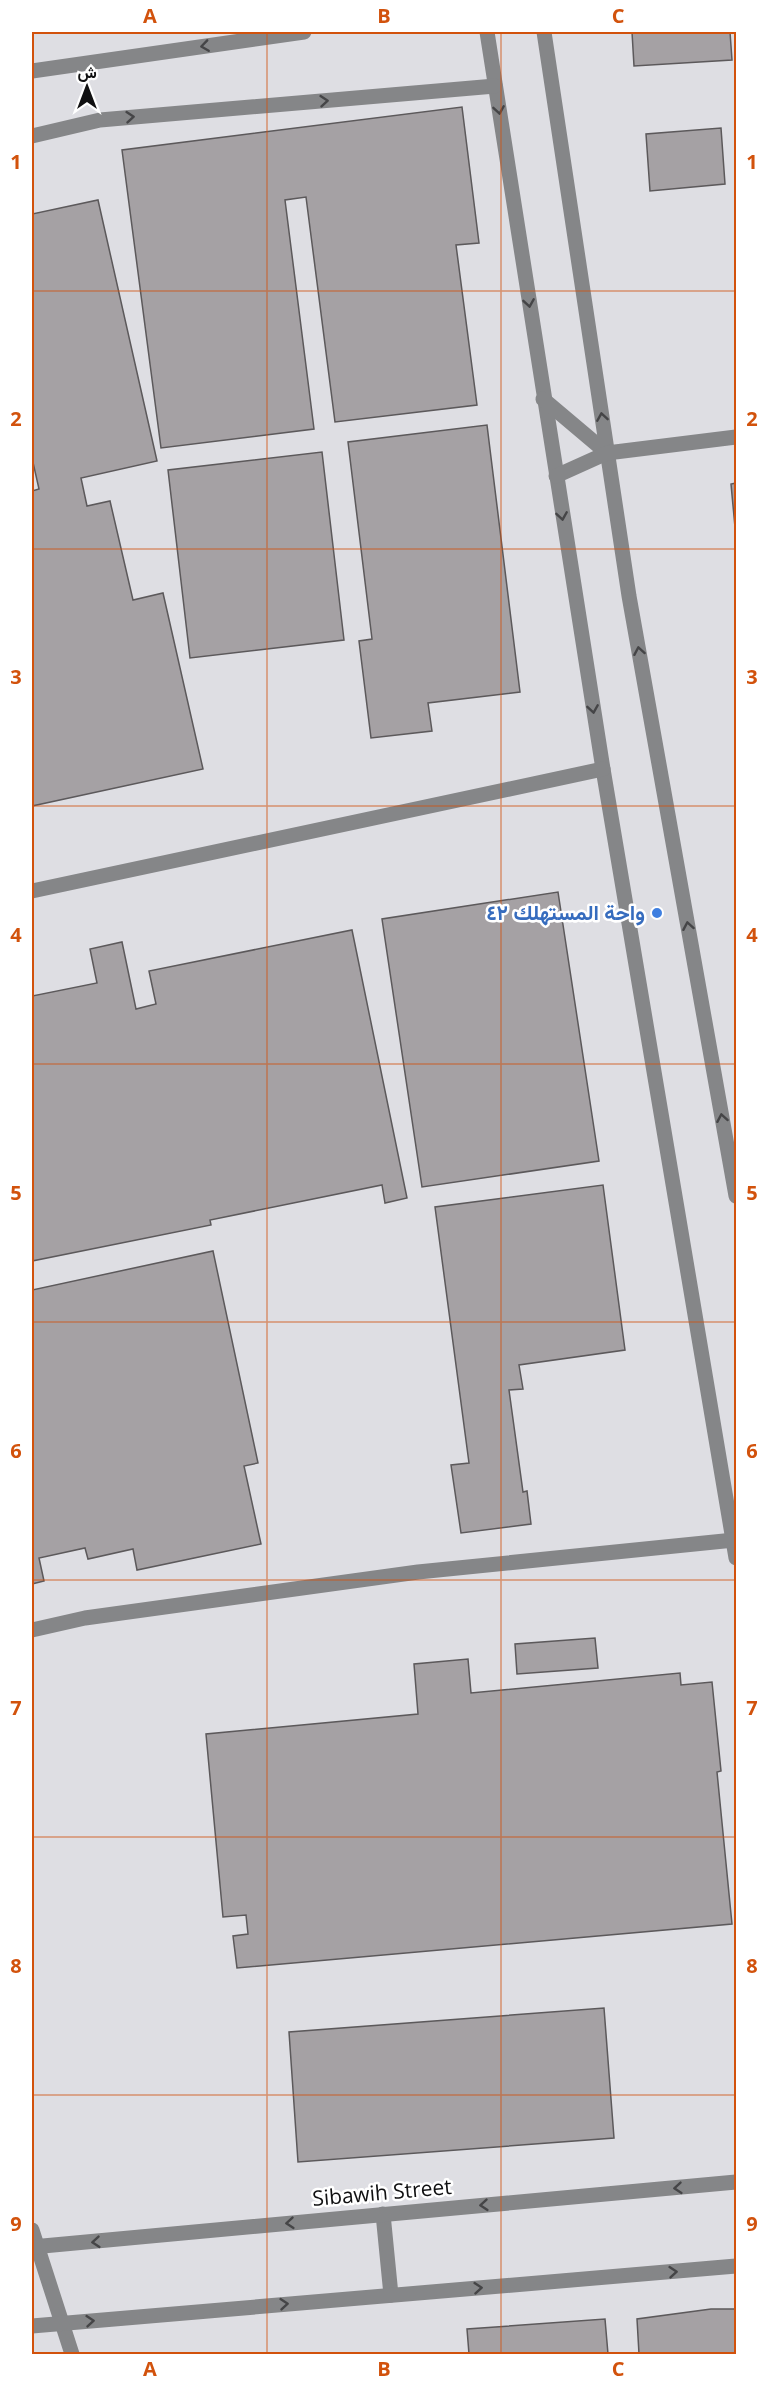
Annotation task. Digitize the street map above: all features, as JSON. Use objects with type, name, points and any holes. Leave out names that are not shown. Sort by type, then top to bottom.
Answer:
[{"type":"street","points":[[32,71],[304,32]]},
{"type":"street","points":[[487,32],[603,769],[736,1558]]},
{"type":"street","points":[[544,32],[629,596],[736,1196]]},
{"type":"street","points":[[32,136],[100,120],[495,86]]},
{"type":"street","points":[[543,399],[607,453]]},
{"type":"street","points":[[556,476],[607,453],[736,437]]},
{"type":"street","points":[[32,891],[603,769]]},
{"type":"street","points":[[32,1630],[85,1618],[418,1572],[734,1540]]},
{"type":"street","name":"Sibawih Street","points":[[34,2247],[736,2182]]},
{"type":"street","points":[[383,2214],[391,2295]]},
{"type":"street","points":[[32,2230],[34,2247],[72,2355]]},
{"type":"street","points":[[32,2326],[736,2266]]},
{"type":"building","points":[[632,32],[730,32],[732,60],[634,66]]},
{"type":"building","points":[[462,107],[479,243],[456,245],[477,405],[335,422],[306,197],[285,200],[314,429],[161,448],[122,150]]},
{"type":"building","points":[[721,128],[725,184],[650,191],[646,134]]},
{"type":"building","points":[[98,200],[157,461],[81,478],[87,506],[110,501],[133,600],[163,593],[203,769],[32,806],[32,491],[39,489],[32,458],[32,214]]},
{"type":"building","points":[[487,425],[520,692],[428,703],[432,731],[371,738],[359,641],[372,639],[348,442]]},
{"type":"building","points":[[322,452],[344,640],[190,658],[168,470]]},
{"type":"building","points":[[736,483],[736,538],[731,484]]},
{"type":"building","points":[[558,892],[599,1161],[422,1187],[382,919]]},
{"type":"building","points":[[352,930],[407,1198],[385,1203],[382,1185],[210,1220],[211,1225],[32,1261],[32,996],[97,983],[90,949],[122,942],[136,1009],[156,1004],[149,971]]},
{"type":"building","points":[[603,1185],[625,1350],[519,1365],[523,1389],[509,1390],[523,1492],[527,1491],[531,1524],[461,1533],[451,1465],[469,1463],[435,1207]]},
{"type":"building","points":[[213,1251],[258,1463],[244,1466],[261,1544],[137,1570],[133,1549],[88,1559],[85,1548],[39,1558],[44,1581],[32,1584],[32,1290]]},
{"type":"building","points":[[595,1638],[598,1668],[517,1674],[515,1644]]},
{"type":"building","points":[[468,1659],[471,1693],[680,1673],[681,1685],[712,1682],[721,1771],[717,1772],[732,1924],[237,1968],[233,1936],[248,1934],[246,1915],[223,1917],[206,1734],[418,1714],[414,1664]]},
{"type":"building","points":[[604,2008],[614,2138],[298,2162],[289,2032]]},
{"type":"building","points":[[711,2309],[736,2309],[736,2354],[639,2354],[637,2319]]},
{"type":"building","points":[[605,2319],[608,2354],[469,2354],[467,2329]]},
{"type":"place","name":"واحة المستهلك ٤٢","points":[[657,913]]}]
